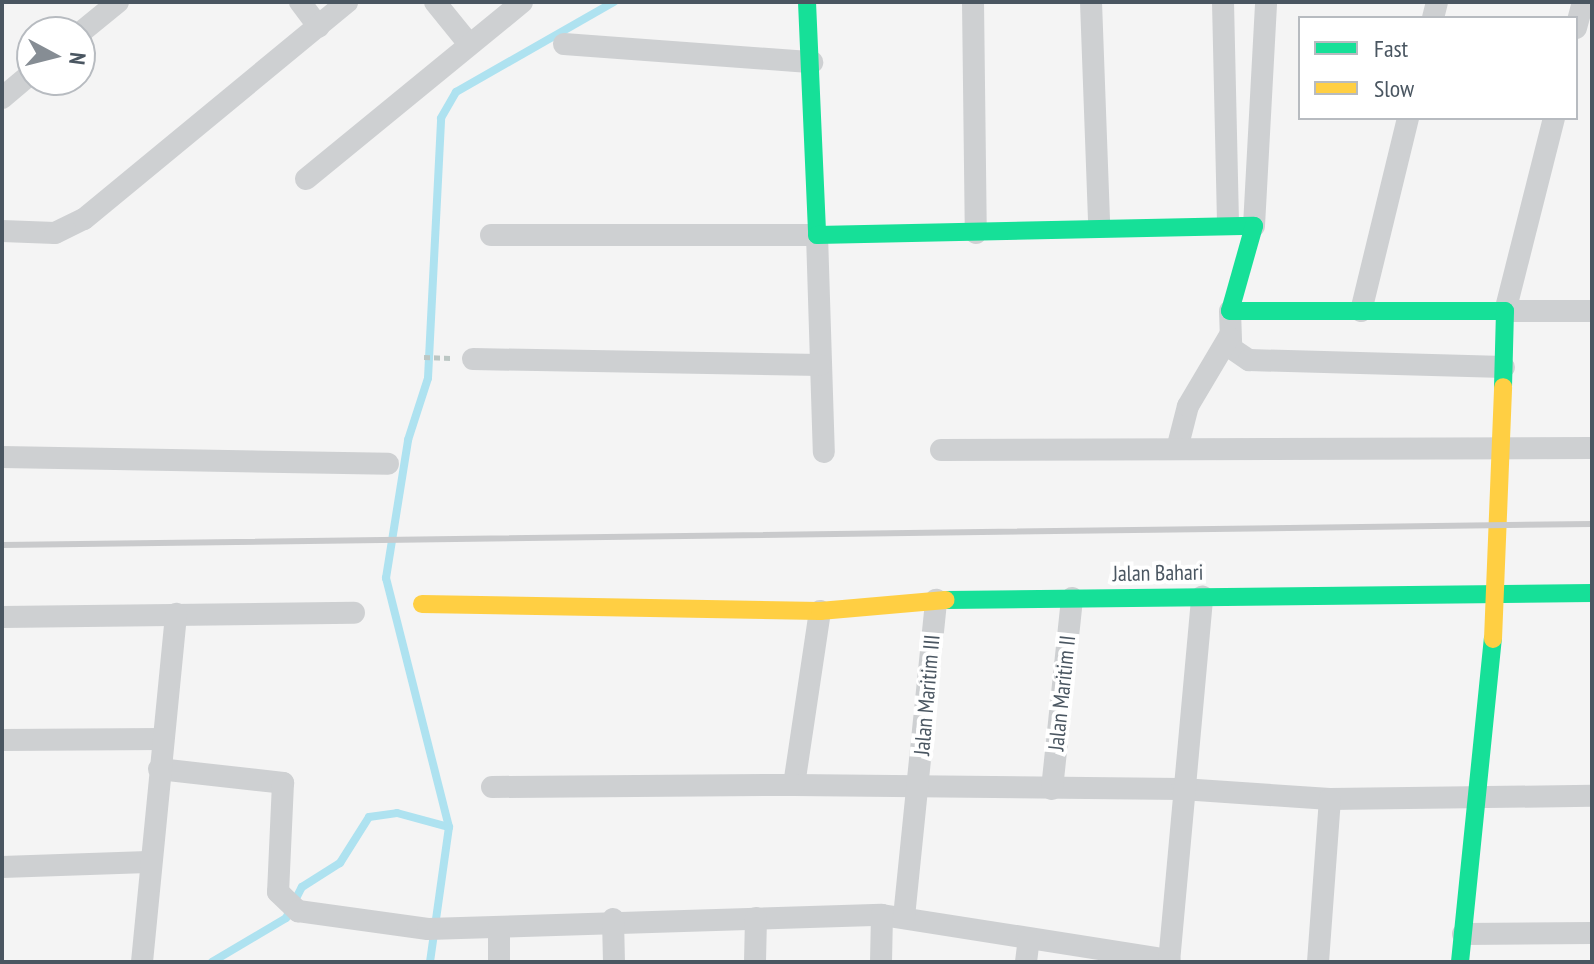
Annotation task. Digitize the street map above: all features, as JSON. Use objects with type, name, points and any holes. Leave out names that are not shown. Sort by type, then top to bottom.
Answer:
[{"type":"street","points":[[96,20],[118,2]]},
{"type":"street","points":[[300,2],[319,27]]},
{"type":"street","points":[[2,231],[55,233],[84,219],[347,2]]},
{"type":"street","points":[[435,2],[469,44]]},
{"type":"street","points":[[306,179],[522,2]]},
{"type":"street","points":[[807,2],[812,62],[824,452]]},
{"type":"street","points":[[973,2],[976,233]]},
{"type":"street","points":[[1091,2],[1099,225]]},
{"type":"street","points":[[1223,2],[1228,224]]},
{"type":"street","points":[[1266,2],[1254,226],[1230,311],[1229,337],[1237,354],[1272,364],[1504,367]]},
{"type":"street","points":[[564,44],[812,62]]},
{"type":"street","points":[[1361,311],[1408,120]]},
{"type":"street","points":[[1460,962],[1498,593],[1505,311],[1553,120]]},
{"type":"street","points":[[491,235],[817,235],[976,233],[1099,225],[1254,226]]},
{"type":"street","points":[[1230,311],[1592,311]]},
{"type":"street","points":[[1177,449],[1188,406],[1229,337]]},
{"type":"street","points":[[473,359],[820,365]]},
{"type":"street","points":[[941,450],[1592,448]]},
{"type":"street","points":[[2,457],[388,464]]},
{"type":"street","name":"Jalan Bahari","points":[[422,604],[820,611],[936,600],[1592,593]]},
{"type":"street","points":[[159,769],[283,783],[278,892],[291,907],[438,929],[499,928],[613,919],[893,916],[1169,961],[1182,789],[1202,596]]},
{"type":"street","name":"Jalan Maritim II","points":[[1052,789],[1072,598]]},
{"type":"street","name":"Jalan Maritim III","points":[[881,962],[919,790],[936,600]]},
{"type":"street","points":[[794,785],[820,611]]},
{"type":"street","points":[[2,617],[354,613]]},
{"type":"street","points":[[142,962],[148,862],[176,614]]},
{"type":"street","points":[[2,740],[162,739]]},
{"type":"street","points":[[492,787],[794,785],[919,790],[1182,789],[1330,799],[1592,796]]},
{"type":"street","points":[[1318,962],[1330,799]]},
{"type":"street","points":[[2,867],[148,862]]},
{"type":"street","points":[[755,962],[756,918]]},
{"type":"street","points":[[613,919],[614,962]]},
{"type":"street","points":[[499,928],[499,962]]},
{"type":"street","points":[[1463,934],[1592,933]]},
{"type":"street","points":[[1026,962],[1029,939]]},
{"type":"waterway","points":[[430,962],[449,827],[386,578],[408,440],[428,378],[441,118],[456,92],[614,2]]},
{"type":"waterway","points":[[212,962],[286,918],[302,887],[340,863],[369,817],[397,813],[449,827]]},
{"type":"railway","points":[[2,545],[1592,524]]},
{"type":"traffic: fast","points":[[807,2],[817,235],[1254,226],[1230,311],[1505,311],[1503,387]]},
{"type":"traffic: fast","points":[[946,600],[1592,593]]},
{"type":"traffic: fast","points":[[1460,962],[1493,639]]},
{"type":"traffic: slow","points":[[1493,639],[1503,387]]},
{"type":"traffic: slow","points":[[422,604],[820,611],[946,600]]}]
